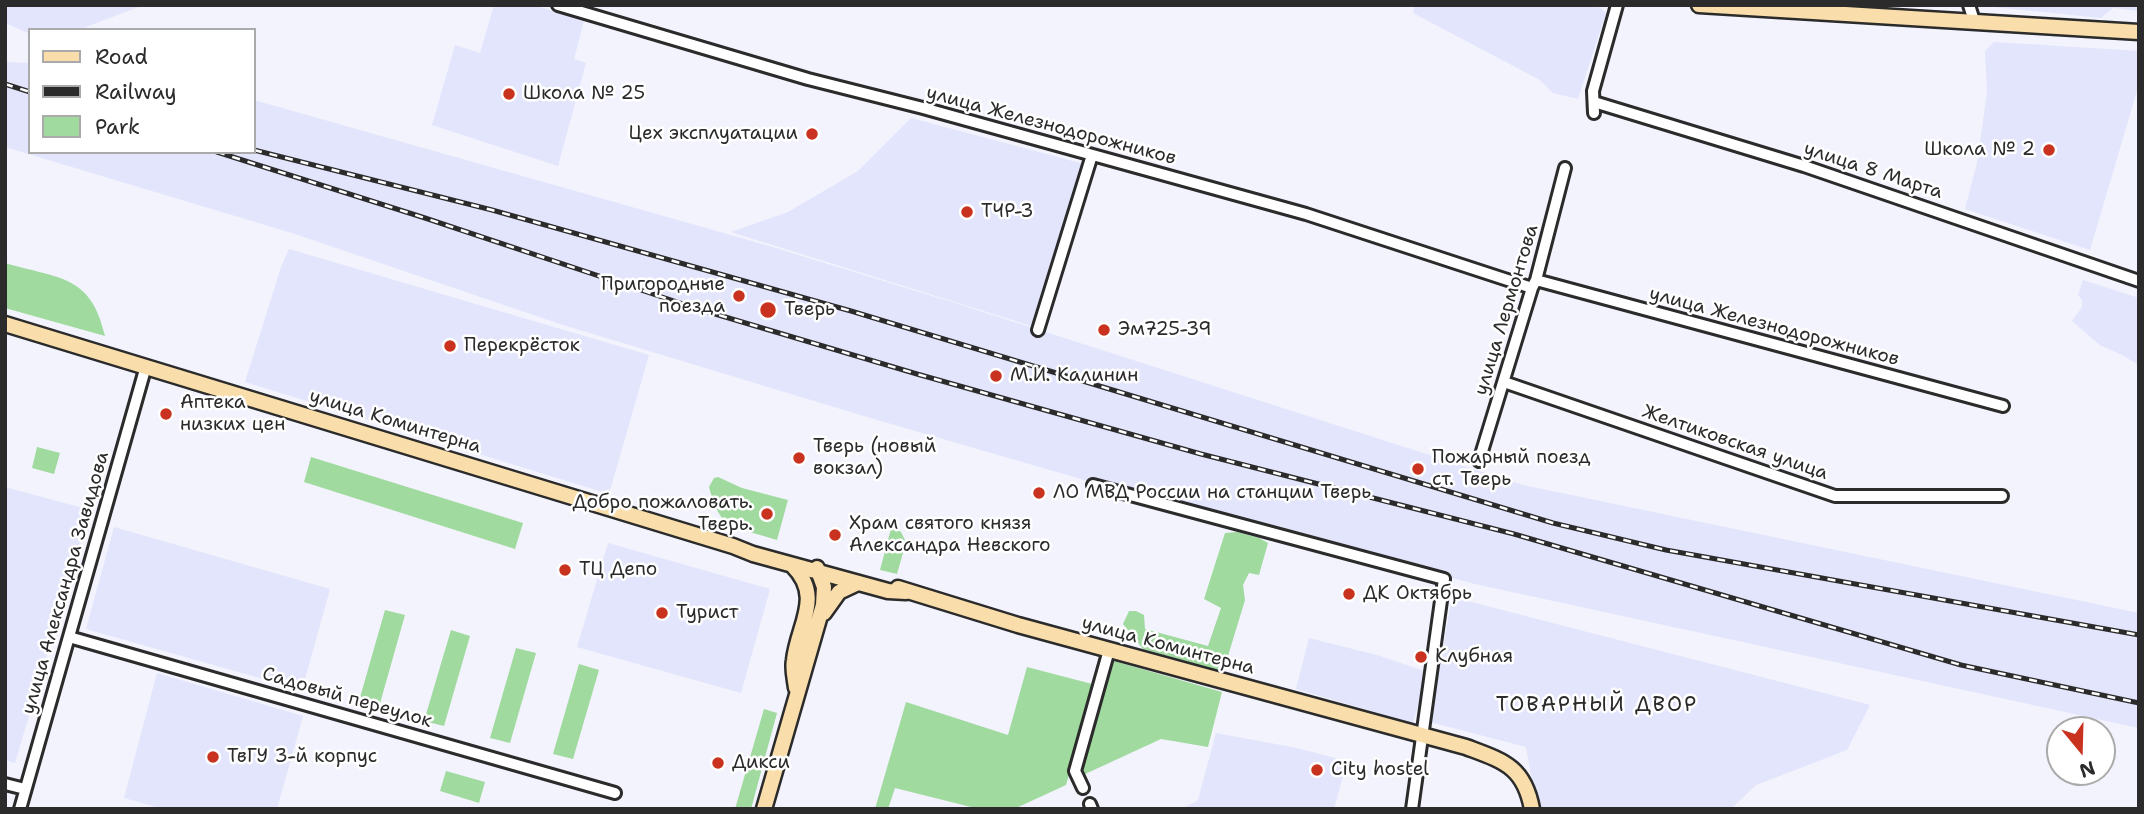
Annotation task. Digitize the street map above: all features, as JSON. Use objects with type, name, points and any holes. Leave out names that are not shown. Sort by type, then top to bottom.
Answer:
[{"type":"main road","points":[[1699,5],[2139,32]]},
{"type":"main road","name":"улица Коминтерна","points":[[5,324],[753,554],[822,573],[890,584],[906,592],[1109,650],[1466,747],[1510,766],[1525,784],[1532,809]]},
{"type":"main road","name":"улица Коминтерна","points":[[733,546],[753,547],[822,573]]},
{"type":"main road","points":[[791,565],[804,582],[809,603]]},
{"type":"main road","points":[[822,573],[855,578]]},
{"type":"main road","points":[[797,696],[793,662],[809,603],[822,573]]},
{"type":"main road","points":[[764,809],[824,600],[822,573]]},
{"type":"main road","points":[[818,623],[839,592],[855,578]]},
{"type":"street","name":"улица Железнодорожников","points":[[558,5],[808,79],[1306,214],[1534,284],[2003,406]]},
{"type":"street","name":"улица 8 Марта","points":[[1617,5],[1593,91],[1594,107],[1804,166],[2139,281]]},
{"type":"street","points":[[1969,5],[1974,21]]},
{"type":"street","points":[[1038,330],[1092,155]]},
{"type":"street","name":"улица Лермонтова","points":[[1479,461],[1534,284],[1565,168]]},
{"type":"street","name":"улица Александра Завидова","points":[[20,809],[146,366]]},
{"type":"street","name":"Желтиковская улица","points":[[1504,382],[1835,496],[2002,496]]},
{"type":"street","points":[[1093,485],[1444,579],[1412,809]]},
{"type":"street","name":"Садовый переулок","points":[[69,638],[615,793]]},
{"type":"street","points":[[1083,788],[1075,771],[1109,650]]},
{"type":"street","points":[[5,783],[25,789]]},
{"type":"shaded area","points":[[5,5],[144,5],[83,28],[28,28],[28,33],[5,23]]},
{"type":"shaded area","name":"Школа № 25","points":[[494,5],[534,5],[584,21],[574,59],[586,63],[558,166],[432,125],[455,45],[480,53]]},
{"type":"shaded area","points":[[1415,5],[1597,5],[1606,13],[1578,99],[1553,93],[1540,80],[1413,13]]},
{"type":"shaded area","points":[[1974,5],[2139,5],[2139,11],[2113,8],[2101,18]]},
{"type":"shaded area","name":"Школа № 2","points":[[1994,42],[2139,51],[2139,84],[2090,250],[1965,209],[1977,163],[1987,92],[1985,51]]},
{"type":"shaded area","points":[[5,62],[28,63],[28,154],[5,147]]},
{"type":"shaded area","points":[[256,101],[766,245],[1523,485],[2139,613],[2139,728],[2116,723],[2116,716],[2084,716],[1475,584],[1126,492],[560,324],[292,233],[28,154],[256,154]]},
{"type":"shaded area","points":[[911,118],[1084,164],[1035,327],[731,232],[788,212],[858,171]]},
{"type":"shaded area","points":[[289,249],[649,355],[609,494],[245,382]]},
{"type":"shaded area","points":[[2083,280],[2139,298],[2139,365],[2100,345],[2072,321],[2082,307],[2082,300],[2078,295]]},
{"type":"shaded area","points":[[5,487],[90,510],[15,763],[5,760]]},
{"type":"shaded area","points":[[114,527],[330,589],[302,690],[86,629]]},
{"type":"shaded area","points":[[608,543],[770,589],[741,693],[577,647]]},
{"type":"shaded area","name":"ТОВАРНЫЙ ДВОР","points":[[1452,597],[1870,705],[1847,750],[1756,785],[1731,809],[1537,809],[1526,747],[1430,722]]},
{"type":"shaded area","points":[[1309,638],[1377,655],[1427,672],[1413,723],[1296,689]]},
{"type":"shaded area","name":"ТвГУ 3-й корпус","points":[[157,673],[303,716],[277,809],[164,809],[124,798]]},
{"type":"shaded area","points":[[1216,733],[1297,748],[1347,761],[1334,809],[1182,809],[1198,800]]},
{"type":"green space","points":[[5,263],[57,277],[81,290],[99,316],[105,336],[5,308]]},
{"type":"green space","points":[[37,447],[60,453],[54,474],[32,468]]},
{"type":"green space","points":[[311,457],[523,523],[515,549],[304,482]]},
{"type":"green space","points":[[718,477],[742,488],[788,500],[777,540],[726,525],[714,505],[709,487],[714,478]]},
{"type":"green space","points":[[892,525],[901,532],[906,542],[897,574],[880,570]]},
{"type":"green space","points":[[1237,532],[1268,543],[1259,575],[1249,573],[1243,585],[1245,600],[1228,656],[1223,658],[1217,670],[1143,649],[1123,624],[1129,611],[1144,615],[1145,629],[1208,646],[1221,608],[1204,599],[1225,533]]},
{"type":"green space","points":[[385,610],[405,615],[379,707],[359,701]]},
{"type":"green space","points":[[451,630],[470,636],[444,726],[424,721]]},
{"type":"green space","points":[[516,648],[536,653],[510,743],[490,738]]},
{"type":"green space","points":[[1114,661],[1222,692],[1208,747],[1161,739],[1083,775],[1079,763]]},
{"type":"green space","points":[[579,664],[599,670],[573,759],[553,754]]},
{"type":"green space","points":[[1027,667],[1096,685],[1066,785],[1014,809],[979,809],[895,788],[888,809],[875,809],[906,702],[1008,735]]},
{"type":"green space","points":[[764,709],[777,713],[751,809],[735,809]]},
{"type":"green space","points":[[446,771],[485,782],[479,803],[440,791]]},
{"type":"railway","points":[[5,84],[28,91]]},
{"type":"railway","points":[[256,151],[492,210],[851,311],[1553,523],[1666,550],[2139,635]]},
{"type":"railway","points":[[223,154],[695,308],[917,374],[1201,454],[1514,534],[1961,665],[2139,703]]},
{"type":"place","name":"Школа № 25","points":[[509,94]]},
{"type":"place","name":"Цех эксплуатации","points":[[812,134]]},
{"type":"place","name":"Школа № 2","points":[[2049,150]]},
{"type":"place","name":"ТЧР-3","points":[[967,212]]},
{"type":"place","name":"Пригородные поезда","points":[[739,296]]},
{"type":"place","name":"Тверь","points":[[768,310]]},
{"type":"place","name":"Эм725-39","points":[[1104,330]]},
{"type":"place","name":"Перекрёсток","points":[[450,346]]},
{"type":"place","name":"М.И. Калинин","points":[[996,376]]},
{"type":"place","name":"Аптека низких цен","points":[[166,414]]},
{"type":"place","name":"Тверь (новый вокзал)","points":[[799,458]]},
{"type":"place","name":"Пожарный поезд ст. Тверь","points":[[1418,469]]},
{"type":"place","name":"ЛО МВД России на станции Тверь","points":[[1039,493]]},
{"type":"place","name":"Добро пожаловать. Тверь.","points":[[767,514]]},
{"type":"place","name":"Храм святого князя Александра Невского","points":[[835,535]]},
{"type":"place","name":"ТЦ Депо","points":[[565,570]]},
{"type":"place","name":"ДК Октябрь","points":[[1349,594]]},
{"type":"place","name":"Турист","points":[[662,613]]},
{"type":"place","name":"Клубная","points":[[1421,657]]},
{"type":"place","name":"ТвГУ 3-й корпус","points":[[213,757]]},
{"type":"place","name":"Дикси","points":[[718,763]]},
{"type":"place","name":"City hostel","points":[[1317,770]]},
{"type":"district","name":"ТОВАРНЫЙ ДВОР","points":[[1597,706]]}]
